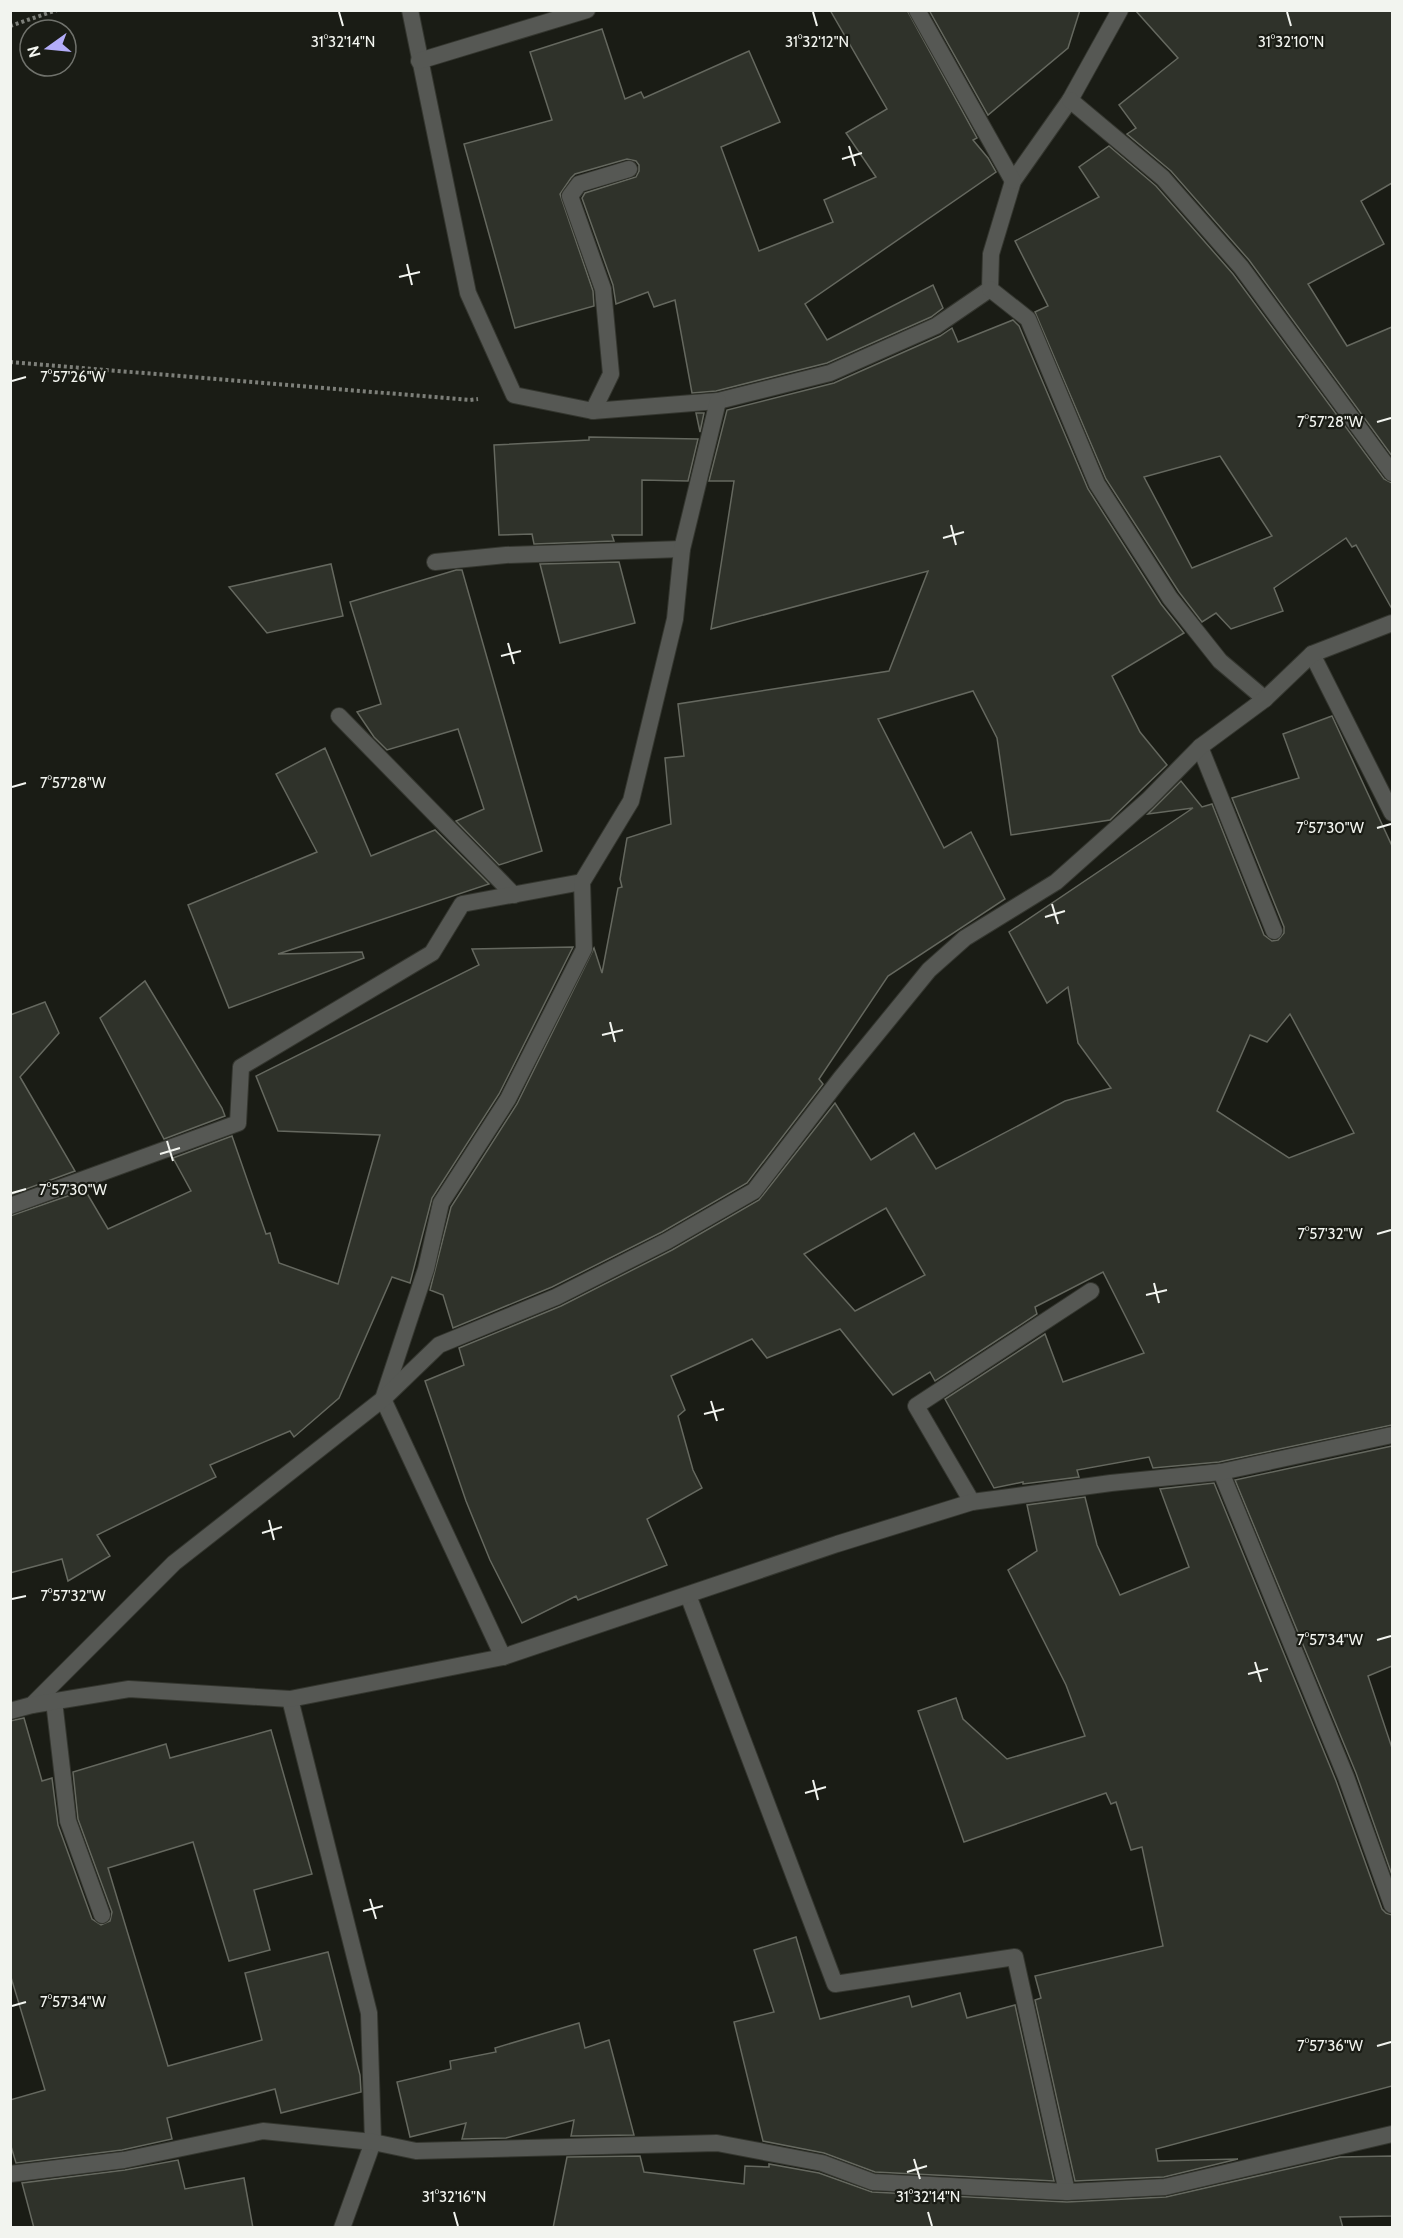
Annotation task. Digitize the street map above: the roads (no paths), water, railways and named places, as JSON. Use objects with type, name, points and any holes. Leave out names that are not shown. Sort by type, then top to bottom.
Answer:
[{"type":"street","points":[[410,10],[468,293],[514,395],[593,411],[718,401],[830,373],[936,326],[990,289]]},
{"type":"street","points":[[419,61],[587,10]]},
{"type":"street","points":[[917,10],[1013,181]]},
{"type":"street","points":[[990,289],[990,254],[1013,181],[1070,100],[1120,10]]},
{"type":"street","points":[[1070,100],[1163,178],[1241,267],[1392,473]]},
{"type":"street","points":[[593,411],[611,374],[603,289],[570,196],[579,184],[629,170]]},
{"type":"street","points":[[990,289],[1028,319],[1097,484],[1170,598],[1220,661],[1265,699]]},
{"type":"street","points":[[503,1657],[383,1399],[426,1269],[441,1203],[508,1099],[584,949],[582,882],[631,801],[675,619],[682,549],[718,401]]},
{"type":"street","points":[[435,562],[506,555],[682,549]]},
{"type":"street","points":[[32,1705],[174,1563],[383,1399],[439,1345],[555,1297],[667,1240],[754,1191],[840,1079],[929,970],[965,938],[1056,882],[1148,800],[1200,747],[1265,699],[1312,654],[1392,623]]},
{"type":"street","points":[[1312,654],[1392,813]]},
{"type":"street","points":[[339,716],[514,895]]},
{"type":"street","points":[[1200,747],[1274,931]]},
{"type":"street","points":[[10,1206],[238,1123],[241,1067],[432,953],[462,904],[582,882]]},
{"type":"street","points":[[972,1502],[916,1406],[1091,1291]]},
{"type":"street","points":[[10,1711],[32,1705],[129,1689],[290,1699],[503,1657],[837,1544],[972,1502],[1111,1483],[1221,1472],[1392,1435]]},
{"type":"street","points":[[1221,1472],[1346,1776],[1392,1905]]},
{"type":"street","points":[[688,1595],[835,1984],[1015,1957],[1067,2192]]},
{"type":"street","points":[[290,1699],[369,2013],[373,2142],[342,2228]]},
{"type":"street","points":[[54,1701],[68,1821],[102,1915]]},
{"type":"street","points":[[10,2174],[124,2160],[264,2131],[373,2142],[416,2151],[717,2143],[822,2163],[873,2182],[1067,2192],[1166,2187],[1392,2134]]}]
